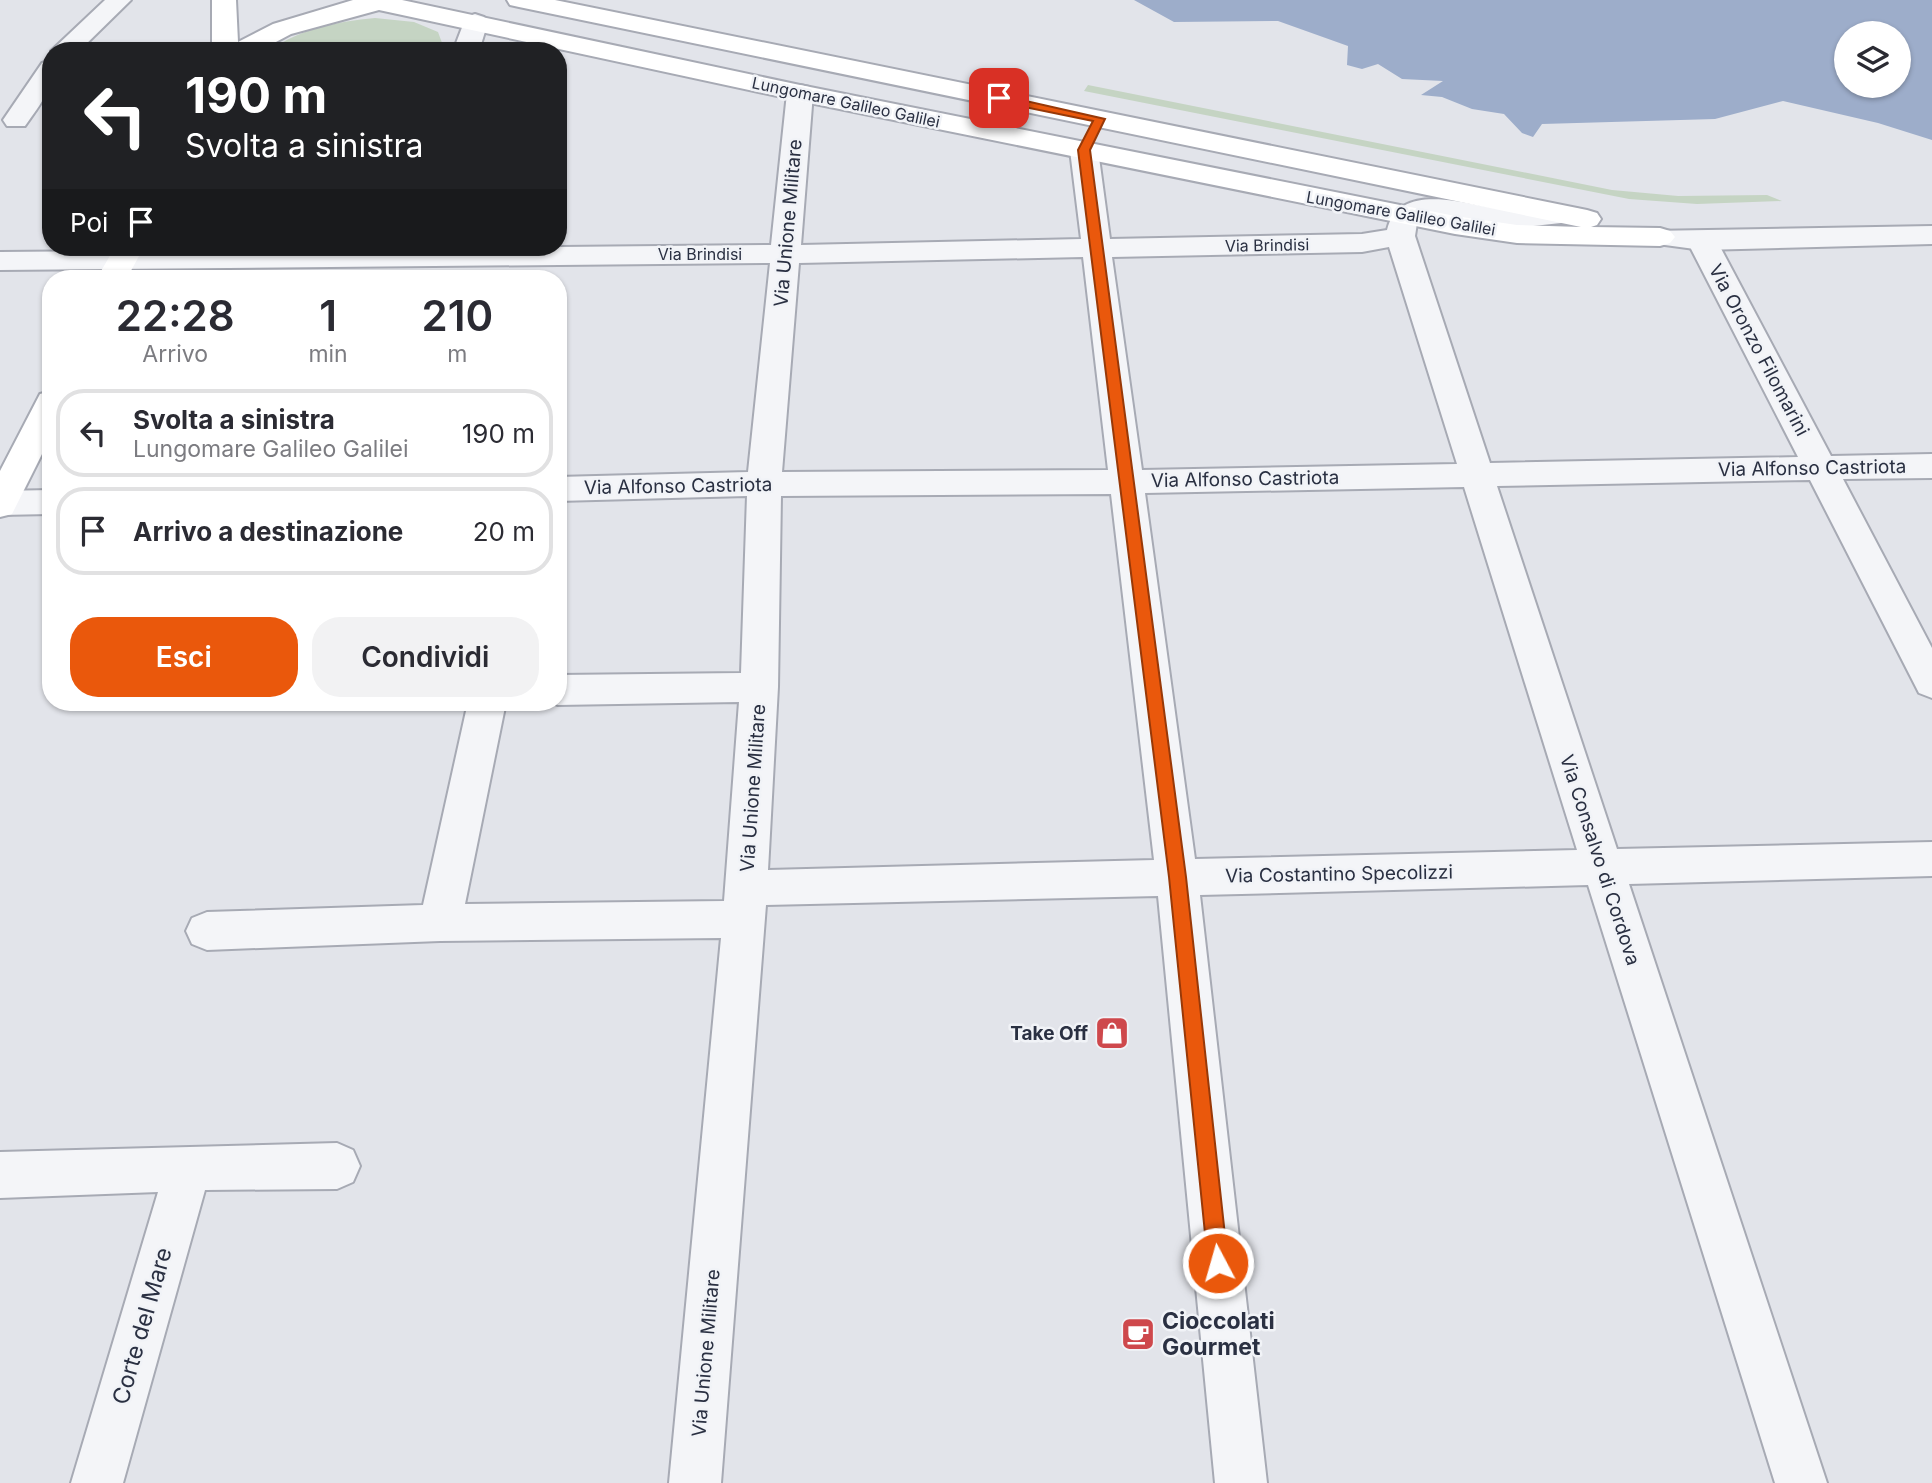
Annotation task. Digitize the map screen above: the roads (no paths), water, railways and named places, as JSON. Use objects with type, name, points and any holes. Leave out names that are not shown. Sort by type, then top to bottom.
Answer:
[{"type":"main road","points":[[224,0],[225,42]]},
{"type":"main road","name":"Lungomare Galileo Galilei","points":[[519,0],[826,63],[1092,135],[1251,185],[1403,226],[1517,234],[1660,237]]},
{"type":"main road","points":[[257,42],[282,29],[371,1]]},
{"type":"main road","name":"Lungomare Galileo Galilei","points":[[371,1],[567,42]]},
{"type":"main road","points":[[241,42],[269,11]]},
{"type":"main road","name":"Lungomare Galileo Galilei","points":[[567,42],[800,93],[1092,135],[1268,154],[1569,215],[1660,237]]},
{"type":"main road","points":[[800,93],[826,63]]},
{"type":"main road","points":[[1251,185],[1268,154]]},
{"type":"main road","points":[[0,504],[42,420]]},
{"type":"street","points":[[74,42],[119,0]]},
{"type":"street","points":[[469,42],[475,22]]},
{"type":"street","points":[[8,120],[42,79]]},
{"type":"street","name":"Via Unione Militare","points":[[695,1483],[745,904],[759,687],[764,484],[800,93]]},
{"type":"street","points":[[8,120],[42,120]]},
{"type":"street","points":[[1092,135],[1096,248],[1177,877],[1241,1483]]},
{"type":"street","name":"Via Brindisi","points":[[567,252],[784,254],[1362,243],[1403,226],[1419,207],[1436,206],[1509,219],[1569,215]]},
{"type":"street","name":"Via Consalvo di Cordova","points":[[1403,226],[1474,474],[1801,1483]]},
{"type":"street","name":"Lungomare Galileo Galilei","points":[[1660,237],[1702,241],[1932,235]]},
{"type":"street","name":"Via Oronzo Filomarini","points":[[1702,241],[1932,683]]},
{"type":"street","name":"Via Brindisi","points":[[0,261],[121,262],[256,268],[358,256]]},
{"type":"street","name":"Via Alfonso Castriota","points":[[567,489],[764,484],[1125,482],[1932,466]]},
{"type":"street","points":[[0,504],[42,502]]},
{"type":"street","points":[[567,690],[759,687]]},
{"type":"street","points":[[440,923],[485,711]]},
{"type":"street","name":"Via Costantino Specolizzi","points":[[207,931],[440,923],[1177,877],[1932,859]]},
{"type":"street","points":[[0,1175],[337,1166]]},
{"type":"street","name":"Corte del Mare","points":[[97,1483],[188,1168]]},
{"type":"water","points":[[1134,0],[1932,0],[1932,140],[1878,123],[1783,101],[1715,119],[1542,124],[1533,137],[1522,133],[1504,114],[1472,109],[1442,97],[1421,95],[1443,81],[1402,79],[1378,64],[1362,69],[1347,65],[1348,46],[1278,21],[1174,22]]},
{"type":"place","name":"Take Off","points":[[1112,1033]]},
{"type":"place","name":"Cioccolati Gourmet","points":[[1138,1334]]}]
